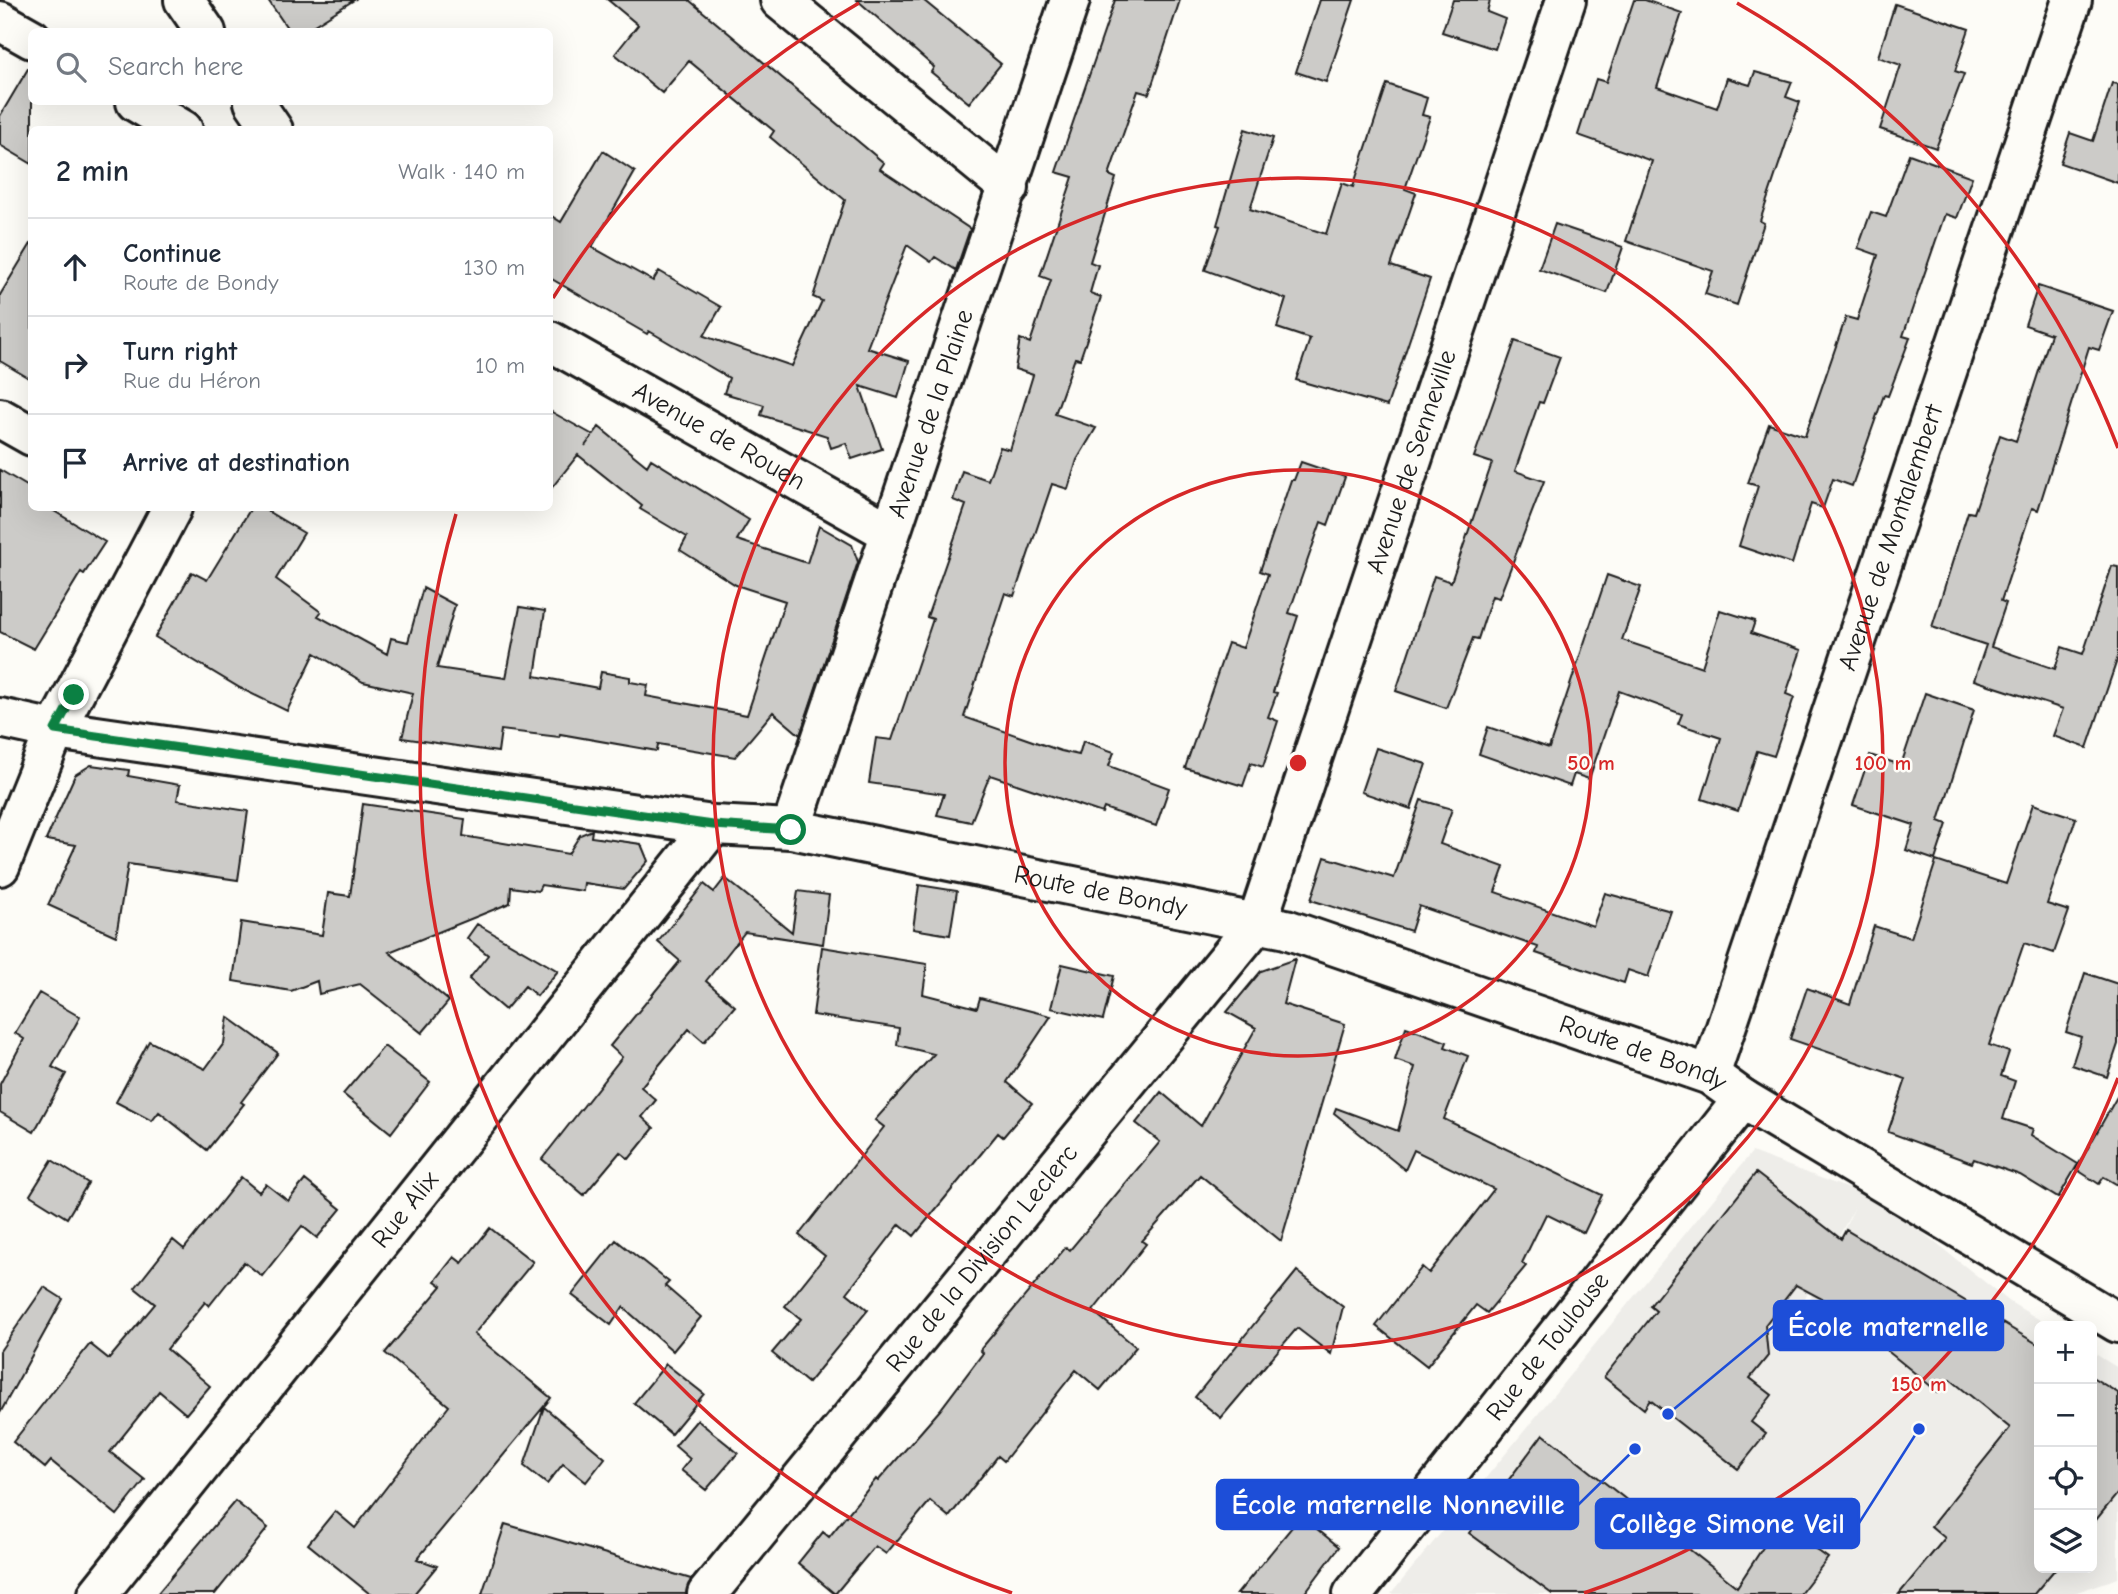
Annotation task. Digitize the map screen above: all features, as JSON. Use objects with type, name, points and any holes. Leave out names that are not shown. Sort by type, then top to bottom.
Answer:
[{"type":"street","points":[[184,0],[203,28]]},
{"type":"street","points":[[780,0],[1009,188]]},
{"type":"street","name":"Avenue de la Plaine","points":[[791,830],[1070,0]]},
{"type":"street","name":"Avenue de Senneville","points":[[1257,923],[1566,0]]},
{"type":"street","name":"Avenue de Montalembert","points":[[1710,1075],[2072,0]]},
{"type":"street","points":[[0,21],[28,37]]},
{"type":"street","points":[[141,105],[176,126]]},
{"type":"street","points":[[256,105],[270,126]]},
{"type":"street","name":"Avenue de Rouen","points":[[553,343],[889,532]]},
{"type":"street","points":[[0,418],[28,434]]},
{"type":"street","points":[[0,866],[55,730],[163,511]]},
{"type":"street","name":"Route de Bondy","points":[[0,718],[55,730],[713,825],[791,830],[1286,929],[1710,1075],[1743,1099],[2118,1322]]},
{"type":"street","name":"Rue Alix","points":[[98,1594],[713,825]]},
{"type":"street","name":"Rue de la Division Leclerc","points":[[707,1594],[1257,923]]},
{"type":"street","name":"Rue de Toulouse","points":[[1353,1594],[1743,1099]]},
{"type":"shaded area","points":[[1752,1152],[1862,1194],[1908,1221],[2010,1302],[2042,1321],[2034,1321],[2034,1573],[2097,1573],[2097,1355],[2118,1368],[2118,1578],[2071,1594],[1391,1594]],"holes":[[[1855,1207],[1792,1336],[1784,1337]]]},
{"type":"building","points":[[268,0],[354,0],[309,28],[287,28]]},
{"type":"building","points":[[608,0],[689,0],[884,163],[880,169],[970,229],[956,270],[935,257],[931,262],[907,245],[867,348],[909,361],[898,398],[860,386],[882,449],[852,459],[846,443],[831,448],[827,436],[761,415],[764,405],[724,393],[729,378],[553,280],[553,217],[561,222],[603,151],[635,172],[592,247],[653,281],[659,271],[721,307],[704,336],[792,366],[822,301],[813,297],[845,200],[770,137],[774,131],[689,61],[662,93],[615,54],[638,25]]},
{"type":"building","points":[[857,0],[923,0],[1001,64],[969,103],[931,72],[934,67]]},
{"type":"building","points":[[1115,0],[1180,0],[1149,94],[1138,91],[1109,175],[1116,178],[1090,262],[1098,265],[1090,293],[1101,297],[1080,359],[1075,358],[1055,414],[1096,428],[1077,460],[1068,489],[1052,484],[1014,596],[1005,593],[964,717],[1079,755],[1083,741],[1114,752],[1109,766],[1169,788],[1156,826],[1104,808],[1102,813],[990,775],[971,822],[937,815],[944,794],[869,783],[876,738],[892,740],[933,619],[927,617],[966,505],[953,500],[962,471],[988,480],[1000,447],[1010,450],[1033,375],[1015,369],[1020,339],[1030,343],[1051,280],[1040,276],[1073,177],[1056,172]]},
{"type":"building","points":[[1320,0],[1354,0],[1326,82],[1296,72]]},
{"type":"building","points":[[1453,0],[1490,0],[1487,12],[1505,19],[1495,49],[1442,32]]},
{"type":"building","points":[[1634,0],[1645,0],[1682,13],[1657,87],[1717,108],[1727,78],[1750,85],[1755,72],[1792,82],[1786,97],[1800,102],[1760,221],[1764,223],[1737,305],[1705,294],[1713,271],[1626,241],[1652,161],[1578,135],[1596,79],[1606,82]]},
{"type":"building","points":[[1895,4],[1969,29],[1955,71],[1964,74],[1936,148],[1880,129],[1901,65],[1878,57]]},
{"type":"building","points":[[28,69],[28,105],[32,105],[32,126],[28,126],[28,162],[0,145],[0,116]]},
{"type":"building","points":[[2112,83],[2118,84],[2118,183],[2060,163],[2070,133],[2093,141]]},
{"type":"building","points":[[1387,84],[1427,98],[1422,115],[1430,117],[1405,189],[1416,193],[1391,266],[1430,279],[1387,406],[1296,380],[1310,339],[1277,328],[1286,299],[1205,270],[1220,226],[1217,225],[1245,129],[1273,138],[1250,209],[1326,234],[1342,183],[1353,187]]},
{"type":"building","points":[[1909,154],[1972,177],[1957,218],[1945,214],[1903,336],[1910,338],[1888,396],[1884,395],[1852,486],[1833,479],[1823,508],[1811,504],[1792,564],[1739,546],[1758,486],[1748,483],[1769,424],[1805,436],[1846,317],[1857,320],[1878,255],[1858,248],[1871,212],[1886,217]]},
{"type":"building","points":[[1555,224],[1623,247],[1607,293],[1539,269]]},
{"type":"building","points":[[28,249],[28,378],[0,361],[0,295]]},
{"type":"building","points":[[2038,286],[2113,311],[2099,350],[2089,347],[2038,510],[2032,508],[2001,601],[2006,603],[1991,647],[2055,669],[2062,647],[2083,654],[2112,566],[2118,567],[2118,657],[2087,748],[2053,736],[2063,709],[1974,680],[1986,645],[1932,627],[1968,512],[1974,513],[2000,435],[2016,441],[2051,334],[2025,325]]},
{"type":"building","points":[[1515,341],[1560,357],[1543,403],[1539,402],[1515,471],[1544,481],[1499,598],[1492,596],[1478,639],[1473,638],[1446,708],[1396,691],[1434,576],[1451,582],[1492,463],[1474,457]]},
{"type":"building","points":[[553,413],[593,435],[585,446],[599,427],[647,466],[651,459],[749,520],[737,540],[807,563],[819,526],[852,545],[858,562],[800,735],[773,712],[735,757],[658,744],[657,751],[560,734],[559,737],[501,730],[498,752],[402,738],[413,693],[363,682],[315,653],[287,711],[240,688],[155,637],[192,572],[207,580],[249,511],[267,511],[304,533],[276,579],[321,612],[318,616],[387,654],[391,638],[408,642],[423,588],[455,605],[437,668],[506,678],[520,607],[545,611],[535,676],[598,688],[601,672],[630,677],[630,682],[648,685],[646,696],[747,715],[785,601],[736,585],[680,550],[687,537],[640,509],[642,506],[578,455],[553,486]]},
{"type":"building","points":[[1301,462],[1345,477],[1328,525],[1321,522],[1289,613],[1298,616],[1273,692],[1277,693],[1268,717],[1278,721],[1263,767],[1251,763],[1243,786],[1185,768],[1228,643],[1243,648],[1268,574],[1260,571],[1291,480],[1294,480]]},
{"type":"building","points":[[0,470],[28,487],[28,511],[54,511],[105,542],[84,574],[81,572],[34,649],[0,632]]},
{"type":"building","points":[[1607,575],[1641,587],[1622,640],[1702,667],[1720,610],[1755,621],[1751,633],[1801,650],[1786,694],[1794,697],[1774,756],[1757,751],[1738,811],[1702,799],[1721,738],[1678,724],[1682,714],[1619,691],[1589,779],[1574,774],[1570,786],[1479,754],[1488,727],[1549,748]]},
{"type":"building","points":[[1925,693],[1974,710],[1939,821],[1947,824],[1935,860],[1906,850],[1914,825],[1853,805],[1870,755],[1901,765]]},
{"type":"building","points":[[1376,748],[1426,764],[1411,809],[1361,792]]},
{"type":"building","points":[[91,765],[129,770],[128,776],[180,785],[177,800],[248,811],[238,880],[128,864],[116,936],[48,905],[76,845],[46,840],[75,775]]},
{"type":"building","points":[[1421,800],[1452,809],[1440,844],[1504,867],[1495,892],[1593,926],[1605,893],[1671,911],[1648,977],[1628,970],[1624,983],[1536,953],[1538,947],[1419,906],[1411,931],[1311,900],[1325,857],[1394,878]]},
{"type":"building","points":[[363,804],[465,819],[463,836],[568,854],[580,835],[592,830],[591,837],[641,844],[648,861],[624,889],[584,883],[583,891],[541,885],[538,891],[511,887],[510,903],[389,952],[449,1001],[422,1033],[360,984],[319,994],[317,981],[291,991],[233,981],[241,922],[322,935],[328,893],[350,896]]},
{"type":"building","points":[[2033,804],[2076,818],[2047,904],[2069,911],[2054,953],[2024,943],[1989,1045],[2009,1052],[2001,1076],[2015,1081],[2003,1119],[2033,1129],[2031,1135],[2078,1164],[2058,1198],[2020,1175],[1974,1159],[1972,1163],[1888,1132],[1906,1079],[1790,1039],[1807,988],[1850,1004],[1874,926],[1911,938],[1936,861],[2006,884]]},
{"type":"building","points":[[725,878],[792,932],[798,891],[829,895],[823,944],[745,932],[706,981],[735,1006],[704,1042],[689,1029],[641,1087],[656,1100],[642,1117],[654,1128],[629,1159],[620,1152],[584,1195],[542,1159],[622,1057],[610,1046],[680,961],[658,942],[704,884],[714,892]]},
{"type":"building","points":[[919,885],[957,891],[950,935],[913,929]]},
{"type":"building","points":[[477,924],[558,971],[537,996],[525,986],[505,1010],[469,979],[488,955],[467,938]]},
{"type":"building","points":[[822,947],[927,964],[923,994],[977,1008],[980,998],[1051,1016],[1007,1082],[1032,1103],[1003,1137],[998,1133],[914,1236],[900,1224],[847,1293],[868,1310],[808,1383],[772,1353],[801,1319],[785,1306],[825,1256],[799,1235],[884,1127],[875,1120],[934,1054],[897,1045],[899,1028],[813,1015]]},
{"type":"building","points":[[1295,959],[1283,1004],[1345,1024],[1281,1241],[1200,1175],[1142,1241],[1146,1244],[1093,1311],[1136,1347],[1100,1390],[1076,1370],[1004,1461],[998,1456],[949,1517],[930,1501],[886,1554],[875,1546],[835,1594],[798,1563],[823,1532],[829,1537],[876,1479],[878,1481],[940,1410],[983,1353],[980,1350],[1066,1247],[1070,1250],[1160,1142],[1136,1123],[1161,1092],[1201,1126],[1256,1028],[1227,1012],[1261,971]]},
{"type":"building","points":[[1062,964],[1114,976],[1103,1020],[1051,1008]]},
{"type":"building","points":[[2085,973],[2118,984],[2118,1044],[2107,1077],[2072,1065],[2081,1037],[2066,1032]]},
{"type":"building","points":[[39,993],[80,1017],[52,1067],[66,1074],[34,1132],[0,1112],[0,1084],[24,1039],[15,1033]]},
{"type":"building","points":[[228,1017],[278,1053],[241,1102],[244,1104],[207,1150],[159,1112],[152,1121],[116,1102],[149,1041],[205,1069],[224,1043]]},
{"type":"building","points":[[1406,1027],[1447,1042],[1445,1047],[1468,1056],[1444,1119],[1602,1195],[1584,1233],[1546,1214],[1522,1263],[1526,1266],[1487,1313],[1476,1305],[1427,1366],[1376,1326],[1422,1267],[1429,1273],[1494,1189],[1414,1150],[1405,1170],[1334,1113],[1336,1108],[1398,1131],[1415,1067],[1395,1060]]},
{"type":"building","points":[[384,1046],[430,1082],[391,1133],[343,1094]]},
{"type":"building","points":[[2118,1095],[2118,1185],[2104,1177],[2099,1184],[2076,1169]]},
{"type":"building","points":[[52,1160],[88,1183],[67,1218],[30,1195]]},
{"type":"building","points":[[1756,1173],[1841,1239],[1846,1230],[2034,1342],[2034,1573],[2052,1573],[2034,1594],[1899,1594],[1945,1538],[1931,1526],[2010,1428],[1950,1379],[1938,1392],[1826,1301],[1796,1285],[1765,1325],[1768,1356],[1750,1378],[1772,1395],[1751,1422],[1766,1434],[1738,1469],[1650,1400],[1644,1409],[1604,1377],[1656,1311],[1650,1306]]},
{"type":"building","points":[[241,1177],[259,1192],[266,1184],[288,1201],[305,1180],[341,1209],[317,1238],[302,1226],[262,1276],[244,1262],[209,1306],[205,1302],[167,1349],[210,1386],[186,1414],[159,1391],[110,1452],[145,1480],[117,1515],[51,1461],[45,1468],[13,1442],[90,1344],[109,1359],[155,1304],[135,1288],[173,1240],[184,1249]]},
{"type":"building","points":[[490,1228],[533,1262],[474,1334],[551,1398],[417,1559],[437,1566],[414,1594],[370,1594],[308,1544],[335,1511],[355,1528],[449,1406],[385,1353],[442,1286],[435,1281],[454,1257],[462,1263]]},
{"type":"building","points":[[616,1240],[669,1282],[665,1286],[701,1317],[673,1351],[623,1307],[611,1325],[572,1295]]},
{"type":"building","points":[[1297,1271],[1343,1307],[1331,1354],[1297,1328],[1221,1418],[1195,1397]]},
{"type":"building","points":[[44,1287],[63,1299],[0,1413],[0,1351]]},
{"type":"building","points":[[666,1364],[704,1394],[671,1434],[634,1403]]},
{"type":"building","points":[[2097,1380],[2118,1393],[2118,1493],[2097,1519]]},
{"type":"building","points":[[544,1407],[605,1458],[586,1482],[563,1464],[547,1484],[524,1466]]},
{"type":"building","points":[[697,1420],[738,1453],[706,1490],[681,1470],[690,1459],[675,1446]]},
{"type":"building","points":[[1543,1434],[1737,1587],[1779,1523],[1828,1558],[1800,1594],[1552,1594],[1469,1533]]},
{"type":"building","points":[[235,1501],[268,1528],[215,1594],[157,1594]]},
{"type":"building","points":[[1301,1516],[1339,1547],[1304,1594],[1237,1594]]},
{"type":"building","points":[[505,1524],[691,1579],[686,1594],[482,1594]]},
{"type":"place","name":"École maternelle","points":[[1668,1414]]},
{"type":"place","name":"Collège Simone Veil","points":[[1919,1429]]},
{"type":"place","name":"École maternelle Nonneville","points":[[1635,1449]]},
{"type":"route","points":[[74,695],[55,730],[713,825],[791,830]]}]
